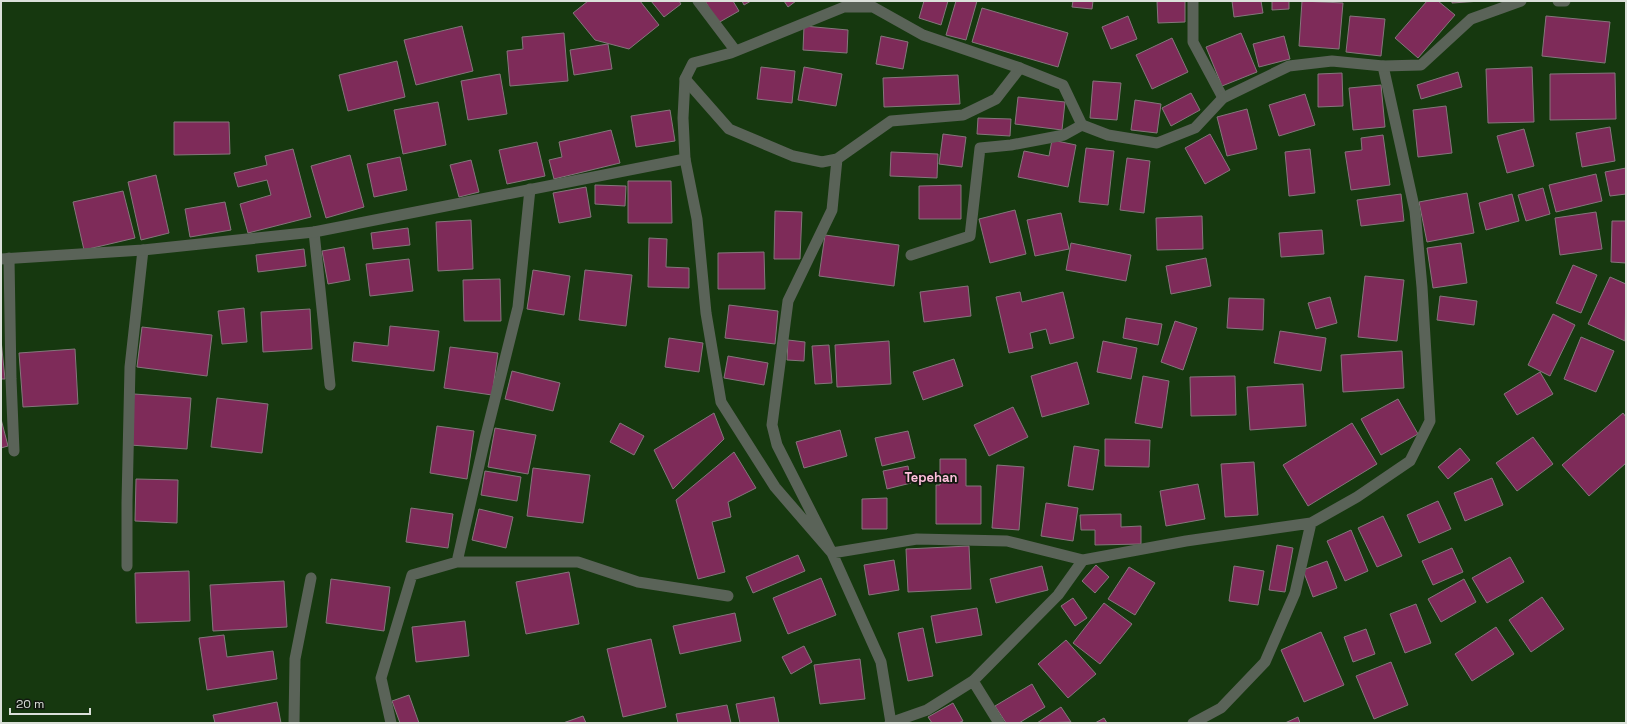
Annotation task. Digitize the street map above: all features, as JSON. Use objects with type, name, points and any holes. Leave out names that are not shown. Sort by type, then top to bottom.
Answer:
[{"type":"street","points":[[698,1],[735,50]]},
{"type":"street","points":[[1194,1],[1194,42],[1223,98]]},
{"type":"street","points":[[832,553],[775,487],[721,402],[706,312],[697,219],[685,159],[683,118],[684,79],[693,63],[735,50],[844,7],[873,7],[923,34],[1020,68],[1063,85],[1082,125],[1108,135],[1157,143],[1195,128],[1223,98],[1289,66],[1332,62],[1383,66],[1421,65],[1471,19],[1521,1]]},
{"type":"street","points":[[1558,1],[1565,1]]},
{"type":"street","points":[[832,553],[917,539],[1007,541],[1083,560],[1186,541],[1311,523],[1357,497],[1410,461],[1430,421],[1422,287],[1415,211],[1383,66]]},
{"type":"street","points":[[684,79],[729,129],[794,156],[822,162],[837,159],[891,121],[963,115],[996,99],[1020,68]]},
{"type":"street","points":[[911,255],[970,236],[980,148],[1011,145],[1064,135],[1082,125]]},
{"type":"street","points":[[14,451],[5,259],[142,250],[314,232],[685,159]]},
{"type":"street","points":[[837,159],[832,210],[788,301],[772,425],[777,445],[832,553],[881,662],[891,723],[927,710],[973,681],[1058,595],[1083,560]]},
{"type":"street","points":[[457,562],[485,439],[518,307],[530,189]]},
{"type":"street","points":[[314,232],[330,385]]},
{"type":"street","points":[[127,566],[130,367],[142,250]]},
{"type":"street","points":[[1193,723],[1221,708],[1265,662],[1295,593],[1311,523]]},
{"type":"street","points":[[391,723],[382,678],[412,575],[457,562],[578,562],[638,582],[728,596]]},
{"type":"street","points":[[294,723],[295,658],[311,578]]},
{"type":"street","points":[[973,681],[998,723]]},
{"type":"green space","points":[[1,1],[1626,1],[1626,723],[1,723]]},
{"type":"building","points":[[588,1],[640,1],[659,25],[629,49],[595,40],[573,13]]},
{"type":"building","points":[[651,1],[679,1],[681,4],[664,17]]},
{"type":"building","points":[[705,1],[733,1],[739,11],[718,23]]},
{"type":"building","points":[[742,1],[751,1],[744,5]]},
{"type":"building","points":[[784,1],[796,1],[788,7]]},
{"type":"building","points":[[924,1],[948,1],[941,25],[919,18]]},
{"type":"building","points":[[956,1],[977,1],[966,40],[946,35]]},
{"type":"building","points":[[1073,1],[1093,1],[1092,9],[1072,7]]},
{"type":"building","points":[[1157,1],[1185,1],[1185,22],[1158,23]]},
{"type":"building","points":[[1232,1],[1261,1],[1263,13],[1234,17]]},
{"type":"building","points":[[1272,1],[1289,1],[1289,9],[1272,10]]},
{"type":"building","points":[[1302,1],[1343,3],[1339,49],[1299,46]]},
{"type":"building","points":[[1427,1],[1438,1],[1455,15],[1418,58],[1395,38]]},
{"type":"building","points":[[1452,1],[1481,1],[1452,3]]},
{"type":"building","points":[[982,8],[1068,33],[1058,67],[972,42]]},
{"type":"building","points":[[1128,16],[1137,39],[1111,49],[1102,27]]},
{"type":"building","points":[[1350,16],[1385,19],[1381,56],[1346,52]]},
{"type":"building","points":[[1546,16],[1610,22],[1605,63],[1542,56]]},
{"type":"building","points":[[462,26],[473,71],[416,85],[404,40]]},
{"type":"building","points":[[804,26],[848,30],[847,53],[803,50]]},
{"type":"building","points":[[564,33],[568,81],[510,86],[507,51],[523,49],[522,37]]},
{"type":"building","points":[[1241,33],[1257,72],[1222,86],[1206,47]]},
{"type":"building","points":[[881,36],[908,42],[903,69],[876,64]]},
{"type":"building","points":[[1284,36],[1290,59],[1259,67],[1253,44]]},
{"type":"building","points":[[1172,38],[1188,72],[1152,89],[1136,55]]},
{"type":"building","points":[[608,44],[612,69],[574,75],[570,50]]},
{"type":"building","points":[[397,61],[405,97],[348,111],[339,75]]},
{"type":"building","points":[[761,67],[795,71],[792,103],[757,99]]},
{"type":"building","points":[[804,67],[842,74],[836,106],[798,100]]},
{"type":"building","points":[[1532,67],[1534,122],[1488,123],[1486,69]]},
{"type":"building","points":[[1458,72],[1462,87],[1421,99],[1417,85]]},
{"type":"building","points":[[1342,73],[1343,106],[1318,107],[1318,74]]},
{"type":"building","points":[[1615,73],[1616,119],[1550,120],[1550,74]]},
{"type":"building","points":[[500,74],[507,114],[468,120],[461,81]]},
{"type":"building","points":[[958,75],[960,104],[884,107],[883,78]]},
{"type":"building","points":[[1093,81],[1121,83],[1117,120],[1090,118]]},
{"type":"building","points":[[1381,85],[1385,127],[1353,130],[1349,88]]},
{"type":"building","points":[[1191,93],[1200,110],[1171,126],[1162,108]]},
{"type":"building","points":[[1305,94],[1315,125],[1279,136],[1269,105]]},
{"type":"building","points":[[1018,97],[1065,102],[1062,130],[1015,124]]},
{"type":"building","points":[[1135,100],[1161,104],[1157,133],[1131,130]]},
{"type":"building","points":[[438,102],[446,145],[403,154],[394,110]]},
{"type":"building","points":[[1446,106],[1452,153],[1418,157],[1413,110]]},
{"type":"building","points":[[1247,109],[1257,149],[1227,156],[1217,117]]},
{"type":"building","points":[[670,110],[675,141],[636,147],[631,116]]},
{"type":"building","points":[[978,118],[1011,119],[1010,136],[977,134]]},
{"type":"building","points":[[174,122],[229,122],[230,154],[174,155]]},
{"type":"building","points":[[1610,127],[1615,161],[1582,167],[1576,133]]},
{"type":"building","points":[[1524,129],[1534,166],[1507,173],[1497,136]]},
{"type":"building","points":[[611,130],[620,163],[554,179],[549,160],[562,157],[559,142]]},
{"type":"building","points":[[943,134],[966,137],[962,167],[939,164]]},
{"type":"building","points":[[1210,134],[1230,170],[1205,184],[1185,148]]},
{"type":"building","points":[[1383,135],[1390,185],[1351,190],[1345,152],[1362,150],[1361,138]]},
{"type":"building","points":[[1052,140],[1076,145],[1068,187],[1018,177],[1024,151],[1049,156]]},
{"type":"building","points":[[537,142],[545,176],[507,184],[499,150]]},
{"type":"building","points":[[1086,148],[1114,151],[1108,205],[1079,202]]},
{"type":"building","points":[[293,149],[311,217],[248,233],[240,204],[271,195],[267,180],[238,187],[234,173],[267,165],[265,156]]},
{"type":"building","points":[[1310,149],[1315,193],[1289,196],[1285,152]]},
{"type":"building","points":[[891,152],[938,154],[937,178],[890,176]]},
{"type":"building","points":[[350,155],[364,207],[326,218],[311,166]]},
{"type":"building","points":[[400,157],[407,190],[374,197],[367,164]]},
{"type":"building","points":[[1127,158],[1150,161],[1144,213],[1120,210]]},
{"type":"building","points":[[471,160],[479,192],[459,197],[450,165]]},
{"type":"building","points":[[1626,168],[1626,194],[1610,196],[1605,172]]},
{"type":"building","points":[[1596,174],[1602,201],[1556,212],[1549,185]]},
{"type":"building","points":[[156,175],[169,233],[141,240],[128,182]]},
{"type":"building","points":[[628,181],[671,181],[672,223],[628,223]]},
{"type":"building","points":[[595,185],[626,186],[625,206],[595,204]]},
{"type":"building","points":[[961,185],[961,219],[919,219],[919,186]]},
{"type":"building","points":[[586,187],[591,217],[559,223],[553,193]]},
{"type":"building","points":[[1543,188],[1550,214],[1526,221],[1518,195]]},
{"type":"building","points":[[123,191],[135,238],[84,250],[73,202]]},
{"type":"building","points":[[1467,193],[1474,233],[1427,242],[1419,202]]},
{"type":"building","points":[[1401,194],[1404,221],[1361,226],[1357,200]]},
{"type":"building","points":[[1512,194],[1519,221],[1486,230],[1479,203]]},
{"type":"building","points":[[225,202],[231,230],[190,237],[185,209]]},
{"type":"building","points":[[1015,210],[1026,254],[990,263],[979,219]]},
{"type":"building","points":[[775,211],[802,212],[800,259],[774,259]]},
{"type":"building","points":[[1596,212],[1602,249],[1560,255],[1555,218]]},
{"type":"building","points":[[1061,213],[1069,249],[1035,256],[1027,220]]},
{"type":"building","points":[[1202,216],[1203,249],[1157,250],[1156,218]]},
{"type":"building","points":[[471,220],[473,269],[438,271],[436,222]]},
{"type":"building","points":[[1612,221],[1626,221],[1626,263],[1611,262]]},
{"type":"building","points":[[408,228],[410,245],[373,249],[371,233]]},
{"type":"building","points":[[1322,230],[1324,254],[1281,257],[1279,233]]},
{"type":"building","points":[[825,235],[899,245],[894,286],[819,276]]},
{"type":"building","points":[[649,238],[667,239],[666,267],[689,268],[689,288],[648,287]]},
{"type":"building","points":[[1071,243],[1131,255],[1126,281],[1066,270]]},
{"type":"building","points":[[1461,243],[1467,283],[1433,288],[1427,248]]},
{"type":"building","points":[[344,247],[350,280],[328,284],[322,251]]},
{"type":"building","points":[[304,249],[306,266],[258,272],[256,255]]},
{"type":"building","points":[[764,252],[765,289],[718,289],[718,253]]},
{"type":"building","points":[[1206,258],[1211,286],[1171,294],[1166,266]]},
{"type":"building","points":[[409,259],[413,291],[370,296],[366,264]]},
{"type":"building","points":[[1573,265],[1597,275],[1581,313],[1556,303]]},
{"type":"building","points":[[533,270],[570,276],[564,315],[527,309]]},
{"type":"building","points":[[585,270],[632,275],[626,326],[579,320]]},
{"type":"building","points":[[1365,276],[1404,280],[1397,341],[1358,337]]},
{"type":"building","points":[[1610,277],[1626,284],[1625,341],[1588,324]]},
{"type":"building","points":[[500,279],[501,321],[464,321],[463,280]]},
{"type":"building","points":[[968,286],[971,316],[924,322],[920,292]]},
{"type":"building","points":[[1020,292],[1022,302],[1063,292],[1074,338],[1050,344],[1046,329],[1030,333],[1033,348],[1009,353],[996,297]]},
{"type":"building","points":[[1440,296],[1477,301],[1474,325],[1437,320]]},
{"type":"building","points":[[1330,297],[1337,323],[1316,329],[1308,303]]},
{"type":"building","points":[[1229,298],[1264,299],[1263,330],[1227,328]]},
{"type":"building","points":[[729,305],[778,311],[775,344],[725,338]]},
{"type":"building","points":[[244,308],[247,342],[222,344],[218,311]]},
{"type":"building","points":[[310,309],[312,349],[263,352],[261,312]]},
{"type":"building","points":[[1553,314],[1575,325],[1550,376],[1528,365]]},
{"type":"building","points":[[1126,318],[1162,324],[1158,345],[1123,338]]},
{"type":"building","points":[[1175,321],[1197,328],[1183,370],[1161,362]]},
{"type":"building","points":[[390,326],[439,331],[434,371],[352,361],[354,342],[388,346]]},
{"type":"building","points":[[142,327],[212,335],[207,376],[137,367]]},
{"type":"building","points":[[1280,331],[1326,338],[1321,371],[1274,363]]},
{"type":"building","points":[[1581,337],[1614,351],[1596,392],[1564,379]]},
{"type":"building","points":[[669,338],[703,343],[699,372],[665,367]]},
{"type":"building","points":[[1,340],[5,379],[1,379]]},
{"type":"building","points":[[788,340],[805,342],[804,361],[787,360]]},
{"type":"building","points":[[889,341],[891,384],[837,387],[835,345]]},
{"type":"building","points":[[1103,341],[1137,348],[1131,379],[1097,372]]},
{"type":"building","points":[[829,345],[832,383],[815,384],[812,346]]},
{"type":"building","points":[[450,347],[498,353],[492,395],[444,388]]},
{"type":"building","points":[[75,349],[78,404],[23,407],[19,353]]},
{"type":"building","points":[[1402,351],[1404,388],[1343,392],[1341,355]]},
{"type":"building","points":[[728,356],[768,363],[764,385],[724,378]]},
{"type":"building","points":[[954,359],[963,386],[923,400],[913,372]]},
{"type":"building","points":[[1077,362],[1089,404],[1042,417],[1031,376]]},
{"type":"building","points":[[512,371],[560,383],[553,411],[505,399]]},
{"type":"building","points":[[1540,372],[1553,394],[1517,415],[1504,394]]},
{"type":"building","points":[[1143,376],[1169,381],[1162,428],[1135,423]]},
{"type":"building","points":[[1235,376],[1236,415],[1191,416],[1190,377]]},
{"type":"building","points":[[1303,384],[1306,426],[1250,430],[1247,387]]},
{"type":"building","points":[[134,394],[191,398],[187,449],[130,445]]},
{"type":"building","points":[[217,398],[268,404],[262,453],[211,447]]},
{"type":"building","points":[[1398,399],[1418,434],[1381,455],[1361,419]]},
{"type":"building","points":[[1013,407],[1028,437],[989,456],[974,425]]},
{"type":"building","points":[[714,413],[724,439],[673,489],[654,450]]},
{"type":"building","points":[[1623,413],[1626,417],[1626,463],[1589,496],[1562,465]]},
{"type":"building","points":[[1,419],[8,446],[1,448]]},
{"type":"building","points":[[620,423],[644,436],[634,455],[610,442]]},
{"type":"building","points":[[1352,423],[1377,464],[1308,506],[1283,465]]},
{"type":"building","points":[[437,426],[474,431],[467,479],[430,473]]},
{"type":"building","points":[[495,428],[536,435],[528,474],[488,467]]},
{"type":"building","points":[[840,430],[847,456],[804,468],[796,442]]},
{"type":"building","points":[[908,431],[915,458],[882,466],[875,438]]},
{"type":"building","points":[[1533,437],[1553,464],[1517,491],[1496,463]]},
{"type":"building","points":[[1105,439],[1150,440],[1149,467],[1105,466]]},
{"type":"building","points":[[1074,446],[1099,450],[1093,490],[1068,486]]},
{"type":"building","points":[[1460,448],[1470,460],[1448,479],[1438,467]]},
{"type":"building","points":[[734,452],[756,488],[728,502],[731,517],[712,522],[725,572],[698,579],[676,500]]},
{"type":"building","points":[[940,459],[966,459],[966,486],[981,486],[981,524],[936,524],[936,485],[940,485]]},
{"type":"building","points":[[1254,462],[1258,515],[1225,517],[1221,464]]},
{"type":"building","points":[[997,465],[1024,467],[1019,530],[992,528]]},
{"type":"building","points":[[908,466],[911,483],[887,489],[883,471]]},
{"type":"building","points":[[533,468],[590,475],[583,523],[527,516]]},
{"type":"building","points":[[485,471],[521,477],[517,501],[481,495]]},
{"type":"building","points":[[1492,478],[1503,505],[1465,521],[1454,493]]},
{"type":"building","points":[[136,479],[178,480],[177,523],[135,521]]},
{"type":"building","points":[[1198,484],[1205,519],[1166,526],[1160,491]]},
{"type":"building","points":[[887,498],[887,529],[862,529],[862,499]]},
{"type":"building","points":[[1438,501],[1451,529],[1419,543],[1407,515]]},
{"type":"building","points":[[1046,503],[1078,508],[1073,541],[1041,536]]},
{"type":"building","points":[[411,508],[453,514],[448,548],[406,542]]},
{"type":"building","points":[[479,509],[513,517],[506,548],[472,540]]},
{"type":"building","points":[[1121,514],[1121,527],[1141,526],[1141,544],[1095,545],[1095,530],[1081,530],[1080,515]]},
{"type":"building","points":[[1383,516],[1402,556],[1377,567],[1358,528]]},
{"type":"building","points":[[1351,530],[1368,571],[1345,581],[1327,541]]},
{"type":"building","points":[[1277,545],[1293,548],[1285,592],[1269,590]]},
{"type":"building","points":[[969,546],[971,589],[908,592],[906,549]]},
{"type":"building","points":[[1452,548],[1463,572],[1433,585],[1422,561]]},
{"type":"building","points":[[798,555],[805,571],[753,593],[746,577]]},
{"type":"building","points":[[1510,557],[1524,582],[1487,603],[1472,578]]},
{"type":"building","points":[[894,560],[899,590],[869,595],[864,565]]},
{"type":"building","points":[[1327,561],[1337,588],[1313,597],[1303,570]]},
{"type":"building","points":[[1096,565],[1109,577],[1095,593],[1082,581]]},
{"type":"building","points":[[1042,566],[1048,590],[996,603],[990,579]]},
{"type":"building","points":[[1234,566],[1264,571],[1258,605],[1229,601]]},
{"type":"building","points":[[1129,567],[1155,583],[1135,615],[1108,599]]},
{"type":"building","points":[[189,571],[190,621],[136,623],[135,573]]},
{"type":"building","points":[[569,572],[579,624],[526,634],[516,582]]},
{"type":"building","points":[[821,578],[836,615],[788,634],[773,598]]},
{"type":"building","points":[[331,579],[390,587],[384,631],[326,623]]},
{"type":"building","points":[[1464,579],[1476,602],[1441,622],[1428,599]]},
{"type":"building","points":[[284,581],[287,627],[213,631],[210,585]]},
{"type":"building","points":[[1542,597],[1564,629],[1531,652],[1509,620]]},
{"type":"building","points":[[1073,598],[1087,618],[1075,626],[1061,606]]},
{"type":"building","points":[[1104,603],[1132,624],[1100,664],[1073,643]]},
{"type":"building","points":[[1416,604],[1431,643],[1405,653],[1390,614]]},
{"type":"building","points":[[977,608],[982,635],[936,643],[931,616]]},
{"type":"building","points":[[735,613],[741,641],[680,654],[673,626]]},
{"type":"building","points":[[465,621],[469,656],[416,662],[412,627]]},
{"type":"building","points":[[1496,627],[1514,654],[1472,681],[1455,654]]},
{"type":"building","points":[[923,628],[933,676],[908,681],[898,633]]},
{"type":"building","points":[[1366,629],[1375,654],[1353,662],[1344,637]]},
{"type":"building","points":[[1321,632],[1344,685],[1304,702],[1281,650]]},
{"type":"building","points":[[224,635],[227,657],[273,651],[277,679],[207,690],[199,638]]},
{"type":"building","points":[[651,639],[666,707],[623,717],[607,649]]},
{"type":"building","points":[[1066,640],[1096,674],[1068,698],[1038,664]]},
{"type":"building","points":[[804,646],[812,662],[791,674],[782,657]]},
{"type":"building","points":[[860,659],[865,699],[820,704],[814,665]]},
{"type":"building","points":[[1391,662],[1408,705],[1374,719],[1356,676]]},
{"type":"building","points":[[1032,684],[1045,707],[1019,723],[1006,723],[995,706]]},
{"type":"building","points":[[409,695],[419,723],[400,723],[392,701]]},
{"type":"building","points":[[774,697],[779,723],[740,723],[736,704]]},
{"type":"building","points":[[277,702],[281,723],[215,723],[213,715]]},
{"type":"building","points":[[953,703],[963,721],[958,723],[932,723],[928,717]]},
{"type":"building","points":[[727,705],[731,723],[678,723],[676,714]]},
{"type":"building","points":[[1061,707],[1071,722],[1037,723]]},
{"type":"building","points":[[583,716],[586,723],[563,723]]},
{"type":"building","points":[[1298,717],[1300,723],[1285,723]]},
{"type":"building","points":[[1104,718],[1107,723],[1095,723]]},
{"type":"district","name":"Tepehan","points":[[931,477]]}]
